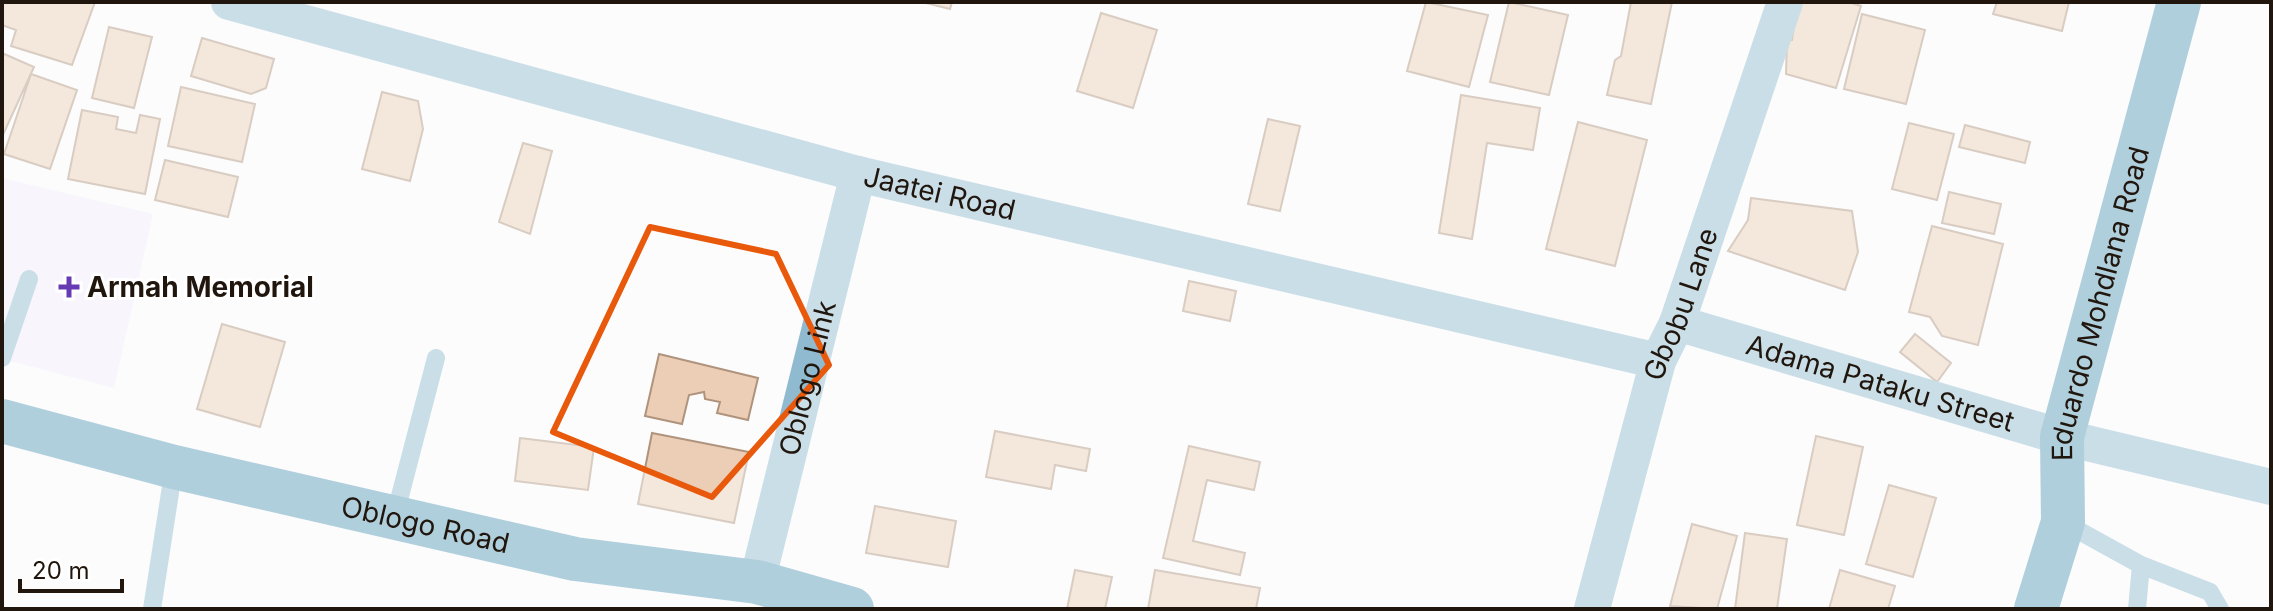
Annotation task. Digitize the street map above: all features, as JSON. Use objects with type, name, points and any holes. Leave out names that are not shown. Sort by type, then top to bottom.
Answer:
[{"type":"main road","name":"Eduardo Mohdlana Road","points":[[2036,609],[2063,522],[2062,437],[2179,2]]},
{"type":"main road","name":"Oblogo Road","points":[[2,421],[174,467],[394,519],[575,559],[757,582],[852,609]]},
{"type":"street","name":"Jaatei Road","points":[[229,2],[858,174],[1658,361]]},
{"type":"street","name":"Gbobu Lane","points":[[1592,609],[1658,361],[1677,323],[1785,2]]},
{"type":"street","name":"Oblogo Link","points":[[757,582],[858,174]]},
{"type":"street","name":"Adama Pataku Street","points":[[1677,323],[2062,437],[2271,487]]},
{"type":"lane","points":[[2,358],[29,279]]},
{"type":"lane","points":[[394,519],[436,358]]},
{"type":"lane","points":[[152,609],[174,467]]},
{"type":"lane","points":[[2063,522],[2141,565],[2210,592],[2220,609]]},
{"type":"lane","points":[[2137,609],[2141,565]]},
{"type":"highlighted area","points":[[650,227],[776,254],[829,365],[712,497],[553,432]]},
{"type":"shaded area","name":"Armah Memorial","points":[[2,178],[153,214],[114,388],[2,359]]},
{"type":"building","points":[[2,2],[95,2],[72,65],[11,46],[16,30],[2,25]]},
{"type":"building","points":[[922,2],[952,2],[950,9]]},
{"type":"building","points":[[1426,2],[1488,15],[1469,87],[1407,71]]},
{"type":"building","points":[[1509,2],[1568,15],[1549,95],[1490,82]]},
{"type":"building","points":[[1631,2],[1672,2],[1651,104],[1607,95],[1615,60],[1621,56]]},
{"type":"building","points":[[1797,2],[1848,2],[1861,6],[1836,88],[1786,74],[1787,40],[1792,40]]},
{"type":"building","points":[[1997,2],[2069,2],[2062,31],[1993,14]]},
{"type":"building","points":[[1101,13],[1157,30],[1133,108],[1077,91]]},
{"type":"building","points":[[1862,14],[1925,30],[1906,104],[1844,89]]},
{"type":"building","points":[[109,27],[152,37],[134,108],[92,98]]},
{"type":"building","points":[[202,38],[274,59],[266,88],[251,94],[191,76]]},
{"type":"building","points":[[2,53],[34,67],[2,137]]},
{"type":"building","points":[[31,74],[77,90],[50,169],[4,154]]},
{"type":"building","points":[[181,87],[255,104],[242,162],[168,146]]},
{"type":"building","points":[[382,92],[418,101],[423,129],[410,181],[362,169]]},
{"type":"building","points":[[1461,95],[1540,108],[1533,150],[1487,143],[1472,239],[1439,233]]},
{"type":"building","points":[[82,110],[118,117],[116,129],[136,133],[140,115],[160,119],[145,194],[68,179]]},
{"type":"building","points":[[1268,119],[1300,126],[1280,211],[1248,204]]},
{"type":"building","points":[[1578,122],[1647,140],[1615,266],[1546,249]]},
{"type":"building","points":[[1909,123],[1954,134],[1937,200],[1892,189]]},
{"type":"building","points":[[1965,125],[2030,142],[2025,163],[1959,147]]},
{"type":"building","points":[[523,143],[552,151],[530,234],[499,222]]},
{"type":"building","points":[[165,160],[238,177],[228,217],[155,200]]},
{"type":"building","points":[[1949,192],[2001,204],[1994,234],[1942,223]]},
{"type":"building","points":[[1751,198],[1852,211],[1858,252],[1845,290],[1728,251],[1748,220]]},
{"type":"building","points":[[1932,226],[2003,244],[1978,345],[1942,336],[1930,317],[1909,312]]},
{"type":"building","points":[[1189,281],[1236,291],[1230,321],[1183,311]]},
{"type":"building","points":[[222,324],[285,342],[260,427],[197,409]]},
{"type":"building","points":[[1915,334],[1951,363],[1937,382],[1900,352]]},
{"type":"building","points":[[659,354],[758,378],[748,420],[717,413],[720,402],[705,399],[704,392],[689,395],[682,424],[645,416]]},
{"type":"building","points":[[995,431],[1090,449],[1086,471],[1055,465],[1051,489],[986,477]]},
{"type":"building","points":[[652,433],[749,452],[734,523],[638,504]]},
{"type":"building","points":[[1816,436],[1863,447],[1844,535],[1797,525]]},
{"type":"building","points":[[520,438],[594,447],[588,490],[515,481]]},
{"type":"building","points":[[1189,446],[1260,462],[1254,490],[1207,480],[1193,541],[1245,553],[1240,575],[1163,558]]},
{"type":"building","points":[[1889,485],[1936,498],[1913,577],[1866,564]]},
{"type":"building","points":[[875,506],[956,521],[948,567],[866,553]]},
{"type":"building","points":[[1692,524],[1737,536],[1717,609],[1670,606]]},
{"type":"building","points":[[1745,533],[1787,539],[1777,609],[1735,609]]},
{"type":"building","points":[[1075,570],[1112,577],[1105,609],[1067,609]]},
{"type":"building","points":[[1155,570],[1260,588],[1256,609],[1148,609]]},
{"type":"building","points":[[1840,570],[1895,586],[1888,609],[1829,609]]},
{"type":"place","name":"Armah Memorial","points":[[69,287]]}]
